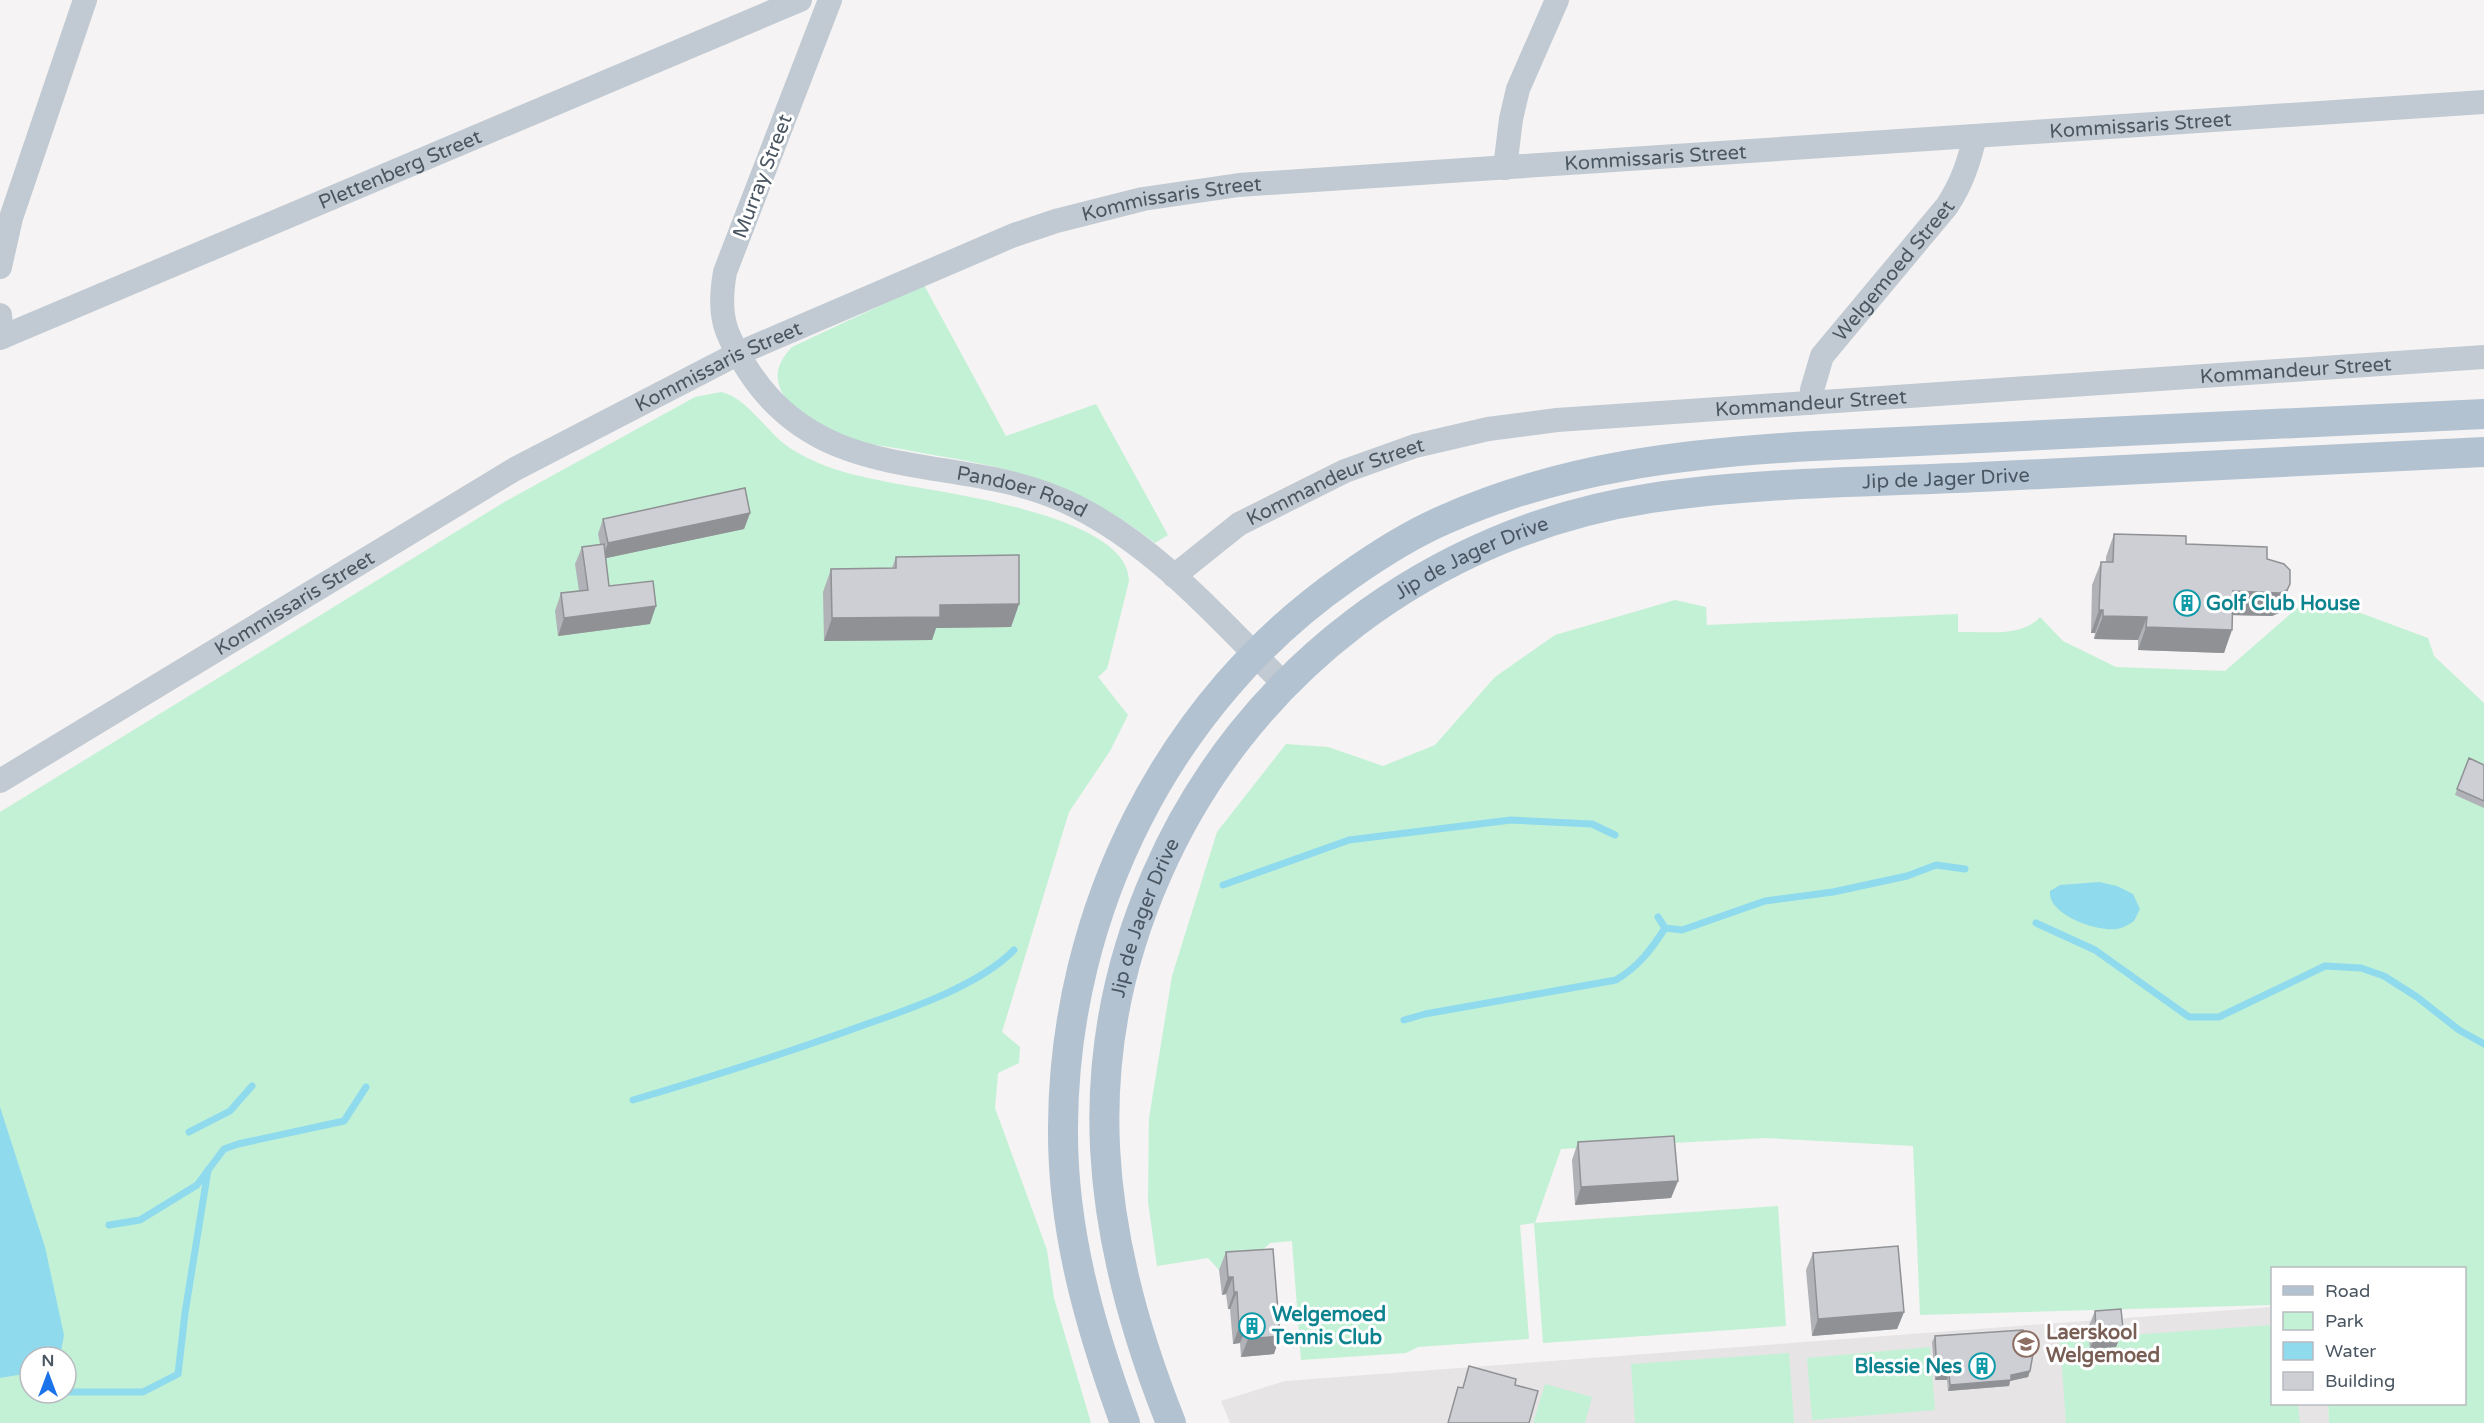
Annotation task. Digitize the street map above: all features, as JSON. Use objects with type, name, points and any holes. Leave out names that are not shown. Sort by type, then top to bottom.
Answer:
[{"type":"main road","name":"Jip de Jager Drive","points":[[1125,1423],[1095,1336],[1075,1256],[1064,1174],[1065,1074],[1078,987],[1102,899],[1129,833],[1152,791],[1195,725],[1255,655],[1305,608],[1372,560],[1443,520],[1487,502],[1563,477],[1599,470],[1737,450],[2484,414]]},
{"type":"main road","name":"Jip de Jager Drive","points":[[1171,1423],[1151,1372],[1123,1281],[1106,1188],[1104,1093],[1114,1012],[1136,927],[1170,845],[1205,781],[1226,752],[1284,684],[1364,614],[1430,572],[1473,550],[1523,530],[1629,502],[1715,491],[2484,452]]},
{"type":"main road","points":[[1143,1423],[1137,1394],[1144,1379],[1151,1372]]},
{"type":"street","points":[[0,267],[11,218],[85,0]]},
{"type":"street","name":"Plettenberg Street","points":[[1,330],[800,0]]},
{"type":"street","name":"Murray Street","points":[[737,354],[729,341],[723,317],[725,272],[830,0]]},
{"type":"street","points":[[1505,168],[1511,119],[1518,88],[1557,0]]},
{"type":"street","name":"Kommissaris Street","points":[[0,781],[515,469],[737,354],[1014,235],[1100,209],[1153,197],[1239,185],[2484,102]]},
{"type":"street","name":"Welgemoed Street","points":[[1811,403],[1812,390],[1822,356],[1947,206],[1964,177],[1974,136]]},
{"type":"street","name":"Pandoer Road","points":[[737,354],[762,392],[777,408],[813,435],[864,455],[1028,487],[1074,505],[1120,532],[1174,576],[1284,684]]},
{"type":"street","name":"Kommandeur Street","points":[[1174,576],[1239,524],[1345,471],[1415,446],[1488,429],[1557,420],[2484,357]]},
{"type":"shaded area","name":"Laerskool Welgemoed","points":[[2271,1307],[2271,1405],[2328,1405],[2329,1423],[1230,1423],[1221,1401],[1285,1381]]},
{"type":"green space","points":[[924,285],[1006,436],[1096,404],[1168,535],[1155,543],[1092,502],[1022,474],[852,439],[821,425],[792,405],[782,392],[778,379],[780,363],[792,347]]},
{"type":"green space","points":[[721,392],[740,401],[790,448],[827,466],[866,478],[990,501],[1030,511],[1068,524],[1099,539],[1121,558],[1129,581],[1107,669],[1098,677],[1128,715],[1110,751],[1069,812],[1002,1032],[1020,1047],[1019,1063],[998,1073],[995,1108],[1047,1250],[1054,1298],[1091,1423],[0,1423],[0,812],[506,501],[695,397]]},
{"type":"green space","points":[[2312,595],[2428,638],[2434,656],[2484,703],[2484,1423],[2329,1423],[2328,1405],[2466,1405],[2466,1267],[2271,1267],[2271,1305],[1920,1315],[1913,1146],[1766,1138],[1561,1149],[1535,1223],[1778,1206],[1786,1326],[1543,1343],[1534,1223],[1520,1225],[1529,1339],[1418,1347],[1406,1353],[1301,1360],[1292,1241],[1270,1243],[1259,1253],[1219,1270],[1208,1258],[1157,1266],[1148,1202],[1149,1118],[1172,976],[1217,832],[1286,744],[1328,747],[1383,766],[1435,745],[1495,677],[1555,635],[1675,600],[1706,607],[1707,625],[1958,614],[1958,632],[2002,632],[2023,628],[2040,617],[2063,641],[2116,667],[2225,671]]},
{"type":"green space","points":[[2271,1325],[2271,1405],[2298,1405],[2300,1423],[2066,1423],[2060,1340],[2089,1338],[2090,1349],[2116,1347],[2116,1336]]},
{"type":"green space","points":[[1930,1347],[1935,1410],[1812,1420],[1807,1358]]},
{"type":"green space","points":[[1789,1353],[1794,1423],[1635,1423],[1631,1364]]},
{"type":"green space","points":[[1545,1384],[1592,1397],[1585,1423],[1533,1423]]},
{"type":"water","points":[[2099,882],[2117,886],[2133,894],[2140,909],[2134,921],[2117,929],[2098,928],[2075,920],[2051,900],[2050,891],[2060,885]]},
{"type":"water","points":[[0,1107],[45,1247],[64,1335],[62,1345],[18,1345],[18,1375],[0,1378]]},
{"type":"building","points":[[745,488],[750,513],[608,543],[603,519]]},
{"type":"building","name":"Golf Club House","points":[[2114,534],[2186,536],[2186,544],[2267,547],[2267,559],[2284,564],[2290,570],[2290,584],[2287,590],[2280,593],[2233,591],[2232,630],[2146,627],[2147,617],[2103,616],[2103,610],[2099,610],[2101,562],[2113,562]]},
{"type":"building","points":[[604,544],[609,586],[653,581],[656,606],[564,618],[561,593],[588,590],[582,547]]},
{"type":"building","points":[[1019,555],[1019,604],[940,605],[940,617],[832,618],[831,569],[896,568],[896,557]]},
{"type":"building","points":[[2469,758],[2484,765],[2484,801],[2457,789]]},
{"type":"building","points":[[1674,1136],[1678,1181],[1581,1187],[1578,1142]]},
{"type":"building","points":[[1898,1246],[1904,1312],[1818,1319],[1813,1253]]},
{"type":"building","name":"Welgemoed Tennis Club","points":[[1273,1249],[1280,1336],[1248,1339],[1247,1326],[1239,1327],[1237,1292],[1234,1292],[1233,1277],[1228,1277],[1226,1252]]},
{"type":"building","points":[[2121,1309],[2123,1329],[2096,1331],[2095,1311]]},
{"type":"building","name":"Blessie Nes","points":[[2023,1330],[2025,1349],[2034,1348],[2030,1371],[2011,1375],[2011,1380],[1950,1385],[1949,1374],[1937,1375],[1935,1336]]},
{"type":"building","points":[[1469,1366],[1516,1379],[1515,1385],[1538,1391],[1529,1423],[1448,1423],[1458,1387],[1463,1388]]},
{"type":"waterway","points":[[1223,885],[1349,840],[1511,820],[1592,824],[1615,835]]},
{"type":"waterway","points":[[1658,917],[1665,928],[1682,930],[1765,901],[1833,892],[1907,876],[1936,865],[1965,869]]},
{"type":"waterway","points":[[2036,923],[2095,950],[2189,1017],[2219,1017],[2325,966],[2361,968],[2384,976],[2417,997],[2459,1030],[2484,1044]]},
{"type":"waterway","points":[[1404,1020],[1425,1014],[1616,980],[1644,957],[1665,928]]},
{"type":"waterway","points":[[633,1100],[778,1055],[944,995],[983,974],[1014,950]]},
{"type":"waterway","points":[[189,1132],[230,1111],[252,1086]]},
{"type":"waterway","points":[[109,1225],[140,1220],[197,1185],[224,1149],[344,1121],[366,1087]]},
{"type":"waterway","points":[[78,1392],[143,1392],[178,1374],[185,1313],[208,1170]]},
{"type":"place","name":"Golf Club House","points":[[2187,603]]},
{"type":"place","name":"Welgemoed Tennis Club","points":[[1252,1326]]},
{"type":"place","name":"Laerskool Welgemoed","points":[[2026,1344]]},
{"type":"place","name":"Blessie Nes","points":[[1982,1366]]}]
